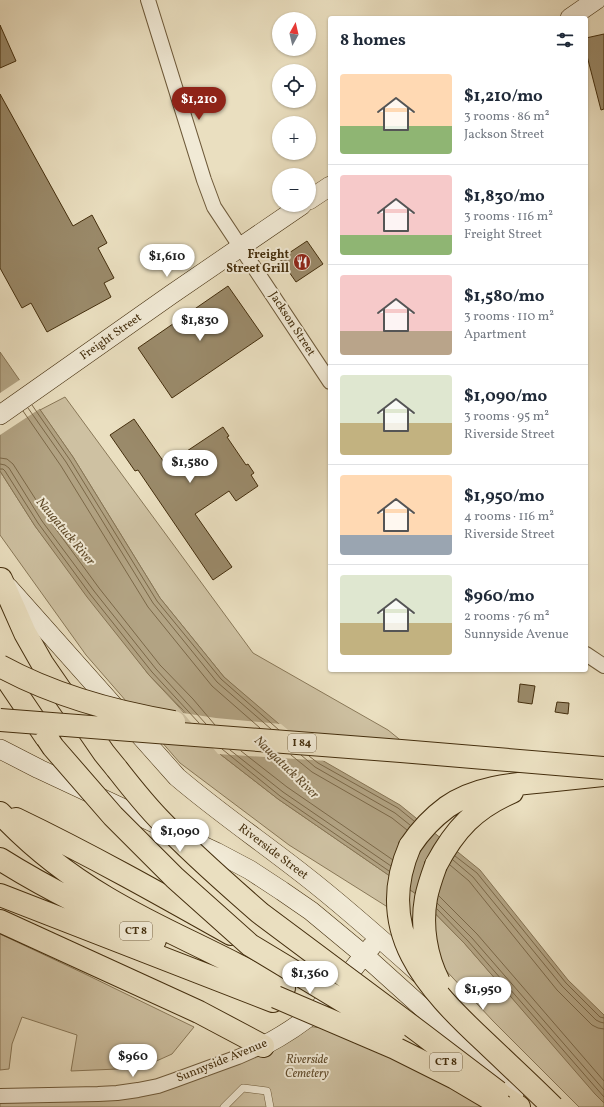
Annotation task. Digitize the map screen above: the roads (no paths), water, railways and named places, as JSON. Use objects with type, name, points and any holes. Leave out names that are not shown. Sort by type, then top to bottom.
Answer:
[{"type":"highway","points":[[1,578],[25,633],[42,663],[104,753],[163,823],[242,898],[422,1034],[501,1100]]},
{"type":"highway","points":[[0,666],[27,680],[62,693],[85,701],[141,716],[173,722],[373,744],[390,747],[401,751]]},
{"type":"highway","name":"CT 8","points":[[0,669],[46,738],[113,816],[175,878],[250,945],[501,1100]]},
{"type":"highway","points":[[0,682],[78,704],[173,722],[359,743],[401,751]]},
{"type":"highway","name":"I 84","points":[[0,720],[604,768]]},
{"type":"highway","name":"I 84","points":[[0,723],[376,752],[401,751]]},
{"type":"highway","points":[[553,1107],[470,1029],[446,1003],[421,972],[411,956],[404,938],[399,918],[397,898],[399,879],[405,857],[410,846],[420,832],[432,819],[448,806],[461,799],[487,789],[604,775]]},
{"type":"highway","points":[[561,1107],[474,1025],[455,1005],[442,988],[433,970],[428,952],[424,916],[426,899],[436,865],[444,849],[454,834],[481,809],[496,799],[515,791],[536,785],[604,775]]},
{"type":"highway","points":[[0,813],[94,858],[250,945]]},
{"type":"highway","points":[[0,813],[52,860],[106,898],[278,995]]},
{"type":"highway","name":"CT 8","points":[[0,859],[78,904],[223,974],[278,995],[385,1043],[501,1100],[520,1107]]},
{"type":"highway","points":[[0,895],[278,995]]},
{"type":"highway","points":[[0,921],[199,1012],[263,1046]]},
{"type":"street","name":"Jackson Street","points":[[148,0],[209,196],[220,217],[328,379]]},
{"type":"street","points":[[573,16],[596,0]]},
{"type":"street","points":[[316,195],[328,187]]},
{"type":"street","name":"Freight Street","points":[[0,415],[292,212]]},
{"type":"street","name":"Riverside Street","points":[[1,578],[177,777],[199,796],[349,911],[566,1107]]},
{"type":"street","points":[[588,655],[604,666]]},
{"type":"street","name":"Riverside Street","points":[[0,749],[46,773],[216,852],[250,870],[282,891],[339,933],[528,1107]]},
{"type":"street","name":"Sunnyside Avenue","points":[[0,1096],[98,1094],[138,1090],[158,1086],[238,1057],[281,1036],[317,1010],[334,993],[379,938]]},
{"type":"lane","points":[[224,1107],[243,1088],[267,1091],[270,1107]]},
{"type":"water","name":"Naugatuck River","points":[[0,352],[73,457],[160,598],[224,677],[320,759],[400,805],[480,870],[568,980],[604,1015],[604,1103],[465,944],[416,894],[278,799],[220,754],[182,709],[149,675],[87,597],[35,526],[0,471]]},
{"type":"place","name":"Freight Street Grill","points":[[302,262]]},
{"type":"park label","name":"Riverside Cemetery","points":[[307,1067]]}]
